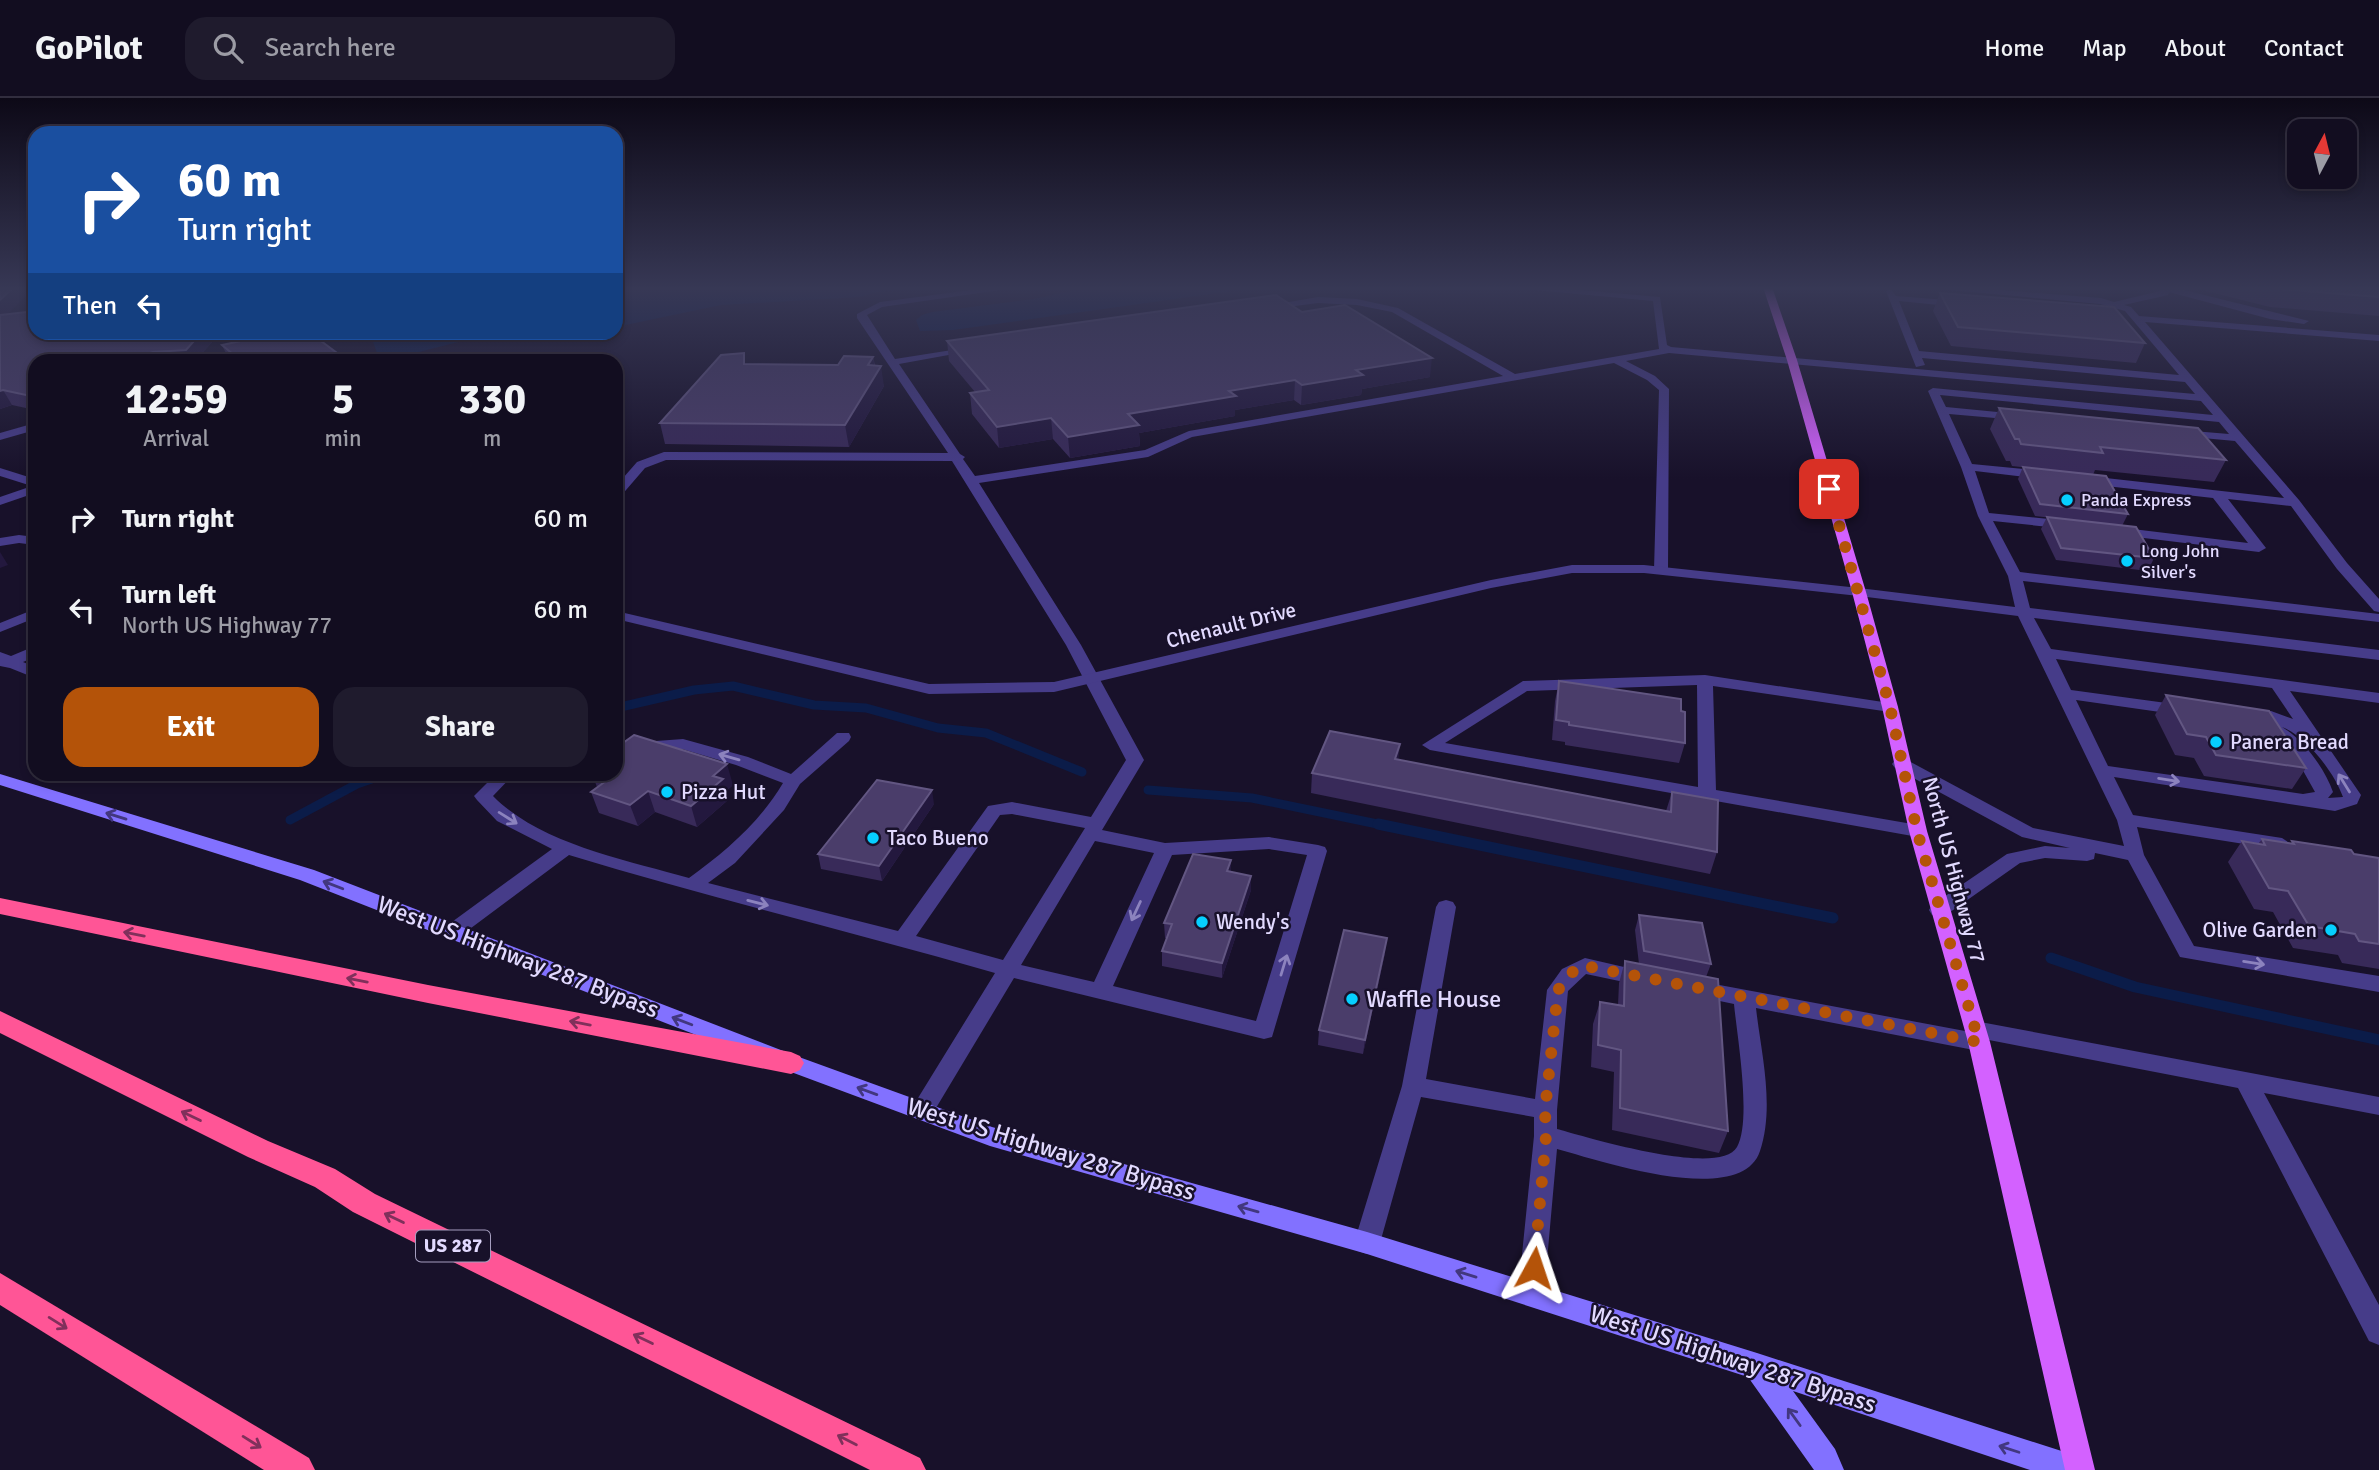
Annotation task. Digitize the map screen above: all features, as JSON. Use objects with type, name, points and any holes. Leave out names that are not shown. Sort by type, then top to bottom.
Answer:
[{"type":"highway","points":[[0,906],[428,994],[791,1063]]},
{"type":"highway","name":"US 287","points":[[0,1021],[258,1149],[325,1178],[364,1203],[908,1470]]},
{"type":"highway","points":[[0,1287],[297,1470]]},
{"type":"main road","name":"North US Highway 77","points":[[1789,351],[1890,707],[1917,831],[1977,1035],[2080,1470]]},
{"type":"main road","name":"West US Highway 287 Bypass","points":[[0,779],[307,875],[791,1063],[990,1136],[1367,1243],[1757,1366],[2074,1470]]},
{"type":"main road","points":[[1757,1366],[1825,1460],[1829,1470]]},
{"type":"street","points":[[885,351],[958,457],[1094,678],[1135,760],[922,1111]]},
{"type":"street","points":[[892,362],[962,351]]},
{"type":"street","points":[[1467,351],[1513,377]]},
{"type":"street","points":[[972,480],[1148,453],[1189,434],[1663,351]]},
{"type":"street","points":[[1682,351],[2205,398]]},
{"type":"street","points":[[1915,351],[1967,467],[1984,516],[2015,576],[2024,613],[2126,820],[2135,855],[2187,952],[2379,984]]},
{"type":"street","points":[[2165,351],[2295,503],[2342,566],[2379,608]]},
{"type":"street","points":[[1916,354],[2189,379]]},
{"type":"street","points":[[1615,359],[1651,378],[1664,389],[1661,570]]},
{"type":"street","points":[[1933,391],[2223,419]]},
{"type":"street","points":[[1941,410],[2036,419]]},
{"type":"street","points":[[0,427],[15,432]]},
{"type":"street","points":[[0,437],[28,428]]},
{"type":"street","points":[[2172,432],[2240,438]]},
{"type":"street","points":[[623,486],[641,465],[664,456],[958,457]]},
{"type":"street","points":[[1967,467],[2050,476]]},
{"type":"street","points":[[0,472],[28,481]]},
{"type":"street","points":[[2078,479],[2295,503]]},
{"type":"street","points":[[0,500],[28,491]]},
{"type":"street","points":[[2108,530],[2259,548],[2217,494]]},
{"type":"street","points":[[1984,516],[2080,527]]},
{"type":"street","points":[[0,542],[28,540]]},
{"type":"street","name":"Chenault Drive","points":[[623,617],[929,689],[1054,687],[1503,582],[1572,569],[1661,570],[2379,655]]},
{"type":"street","points":[[2015,576],[2379,618]]},
{"type":"street","points":[[0,628],[28,616]]},
{"type":"street","points":[[4,662],[28,653]]},
{"type":"street","points":[[2045,653],[2379,698]]},
{"type":"street","points":[[4,662],[28,671]]},
{"type":"street","points":[[1890,707],[1704,680],[1523,686],[1430,746],[1917,831]]},
{"type":"street","points":[[1704,680],[1707,795]]},
{"type":"street","points":[[2101,770],[2335,805],[2351,800],[2352,795],[2278,685]]},
{"type":"street","points":[[2062,688],[2195,706]]},
{"type":"street","points":[[2303,800],[2314,800],[2324,792],[2294,742],[2278,730],[2247,714],[2297,727],[2316,742]]},
{"type":"street","points":[[692,886],[728,859],[778,806],[793,781],[843,737]]},
{"type":"street","points":[[623,748],[683,744],[742,761],[793,781]]},
{"type":"street","points":[[1901,764],[2028,833],[2135,855]]},
{"type":"street","points":[[498,781],[483,796],[503,817],[566,848],[692,886],[903,939],[1008,969],[1264,1031],[1318,851],[1269,843],[1165,849],[1012,808],[995,810],[903,939]]},
{"type":"street","points":[[2126,820],[2299,846]]},
{"type":"street","points":[[452,932],[566,848]]},
{"type":"street","points":[[1100,991],[1165,849]]},
{"type":"street","points":[[1939,910],[2014,858],[2031,853],[2135,855]]},
{"type":"street","points":[[1367,1243],[1413,1086],[1446,907]]},
{"type":"street","points":[[1531,1294],[1546,1136],[1545,1110],[1558,990],[1569,974],[1576,968],[1585,966],[1744,999],[1977,1035],[2379,1106]]},
{"type":"street","points":[[1546,1136],[1661,1165],[1700,1170],[1733,1168],[1748,1155],[1755,1114],[1744,999]]},
{"type":"street","points":[[2246,1081],[2379,1332]]},
{"type":"street","points":[[1413,1086],[1545,1110]]},
{"type":"water","points":[[376,351],[423,351],[411,354]]},
{"type":"building","points":[[0,351],[169,351],[147,354],[28,354],[28,394],[0,391]]},
{"type":"building","points":[[229,351],[334,351],[338,354],[233,354]]},
{"type":"building","points":[[956,351],[1421,351],[1432,358],[1356,370],[1363,375],[1302,385],[1295,380],[1229,391],[1236,396],[1128,414],[1139,425],[1068,437],[1051,418],[997,427],[970,393],[989,390]]},
{"type":"building","points":[[744,353],[744,364],[838,365],[844,356],[873,357],[868,365],[881,366],[845,425],[660,423],[721,355]]},
{"type":"building","points":[[1999,408],[2198,428],[2226,460],[2100,447],[2103,453],[2021,444],[2019,439],[2015,439]]},
{"type":"building","points":[[2023,467],[2106,476],[2128,514],[2040,504]]},
{"type":"building","points":[[2047,517],[2136,527],[2154,558],[2061,548]]},
{"type":"building","points":[[1559,681],[1681,699],[1681,711],[1685,712],[1685,743],[1569,725],[1569,722],[1556,720]]},
{"type":"building","points":[[2166,695],[2269,711],[2306,768],[2216,755],[2206,737],[2187,734]]},
{"type":"building","points":[[1330,731],[1400,744],[1395,759],[1671,812],[1672,792],[1718,800],[1717,852],[1312,773]]},
{"type":"building","points":[[634,735],[727,764],[713,776],[723,779],[691,806],[648,791],[630,805],[591,792],[606,781],[623,781],[623,743]]},
{"type":"building","name":"Taco Bueno","points":[[877,780],[932,790],[879,866],[818,854]]},
{"type":"building","points":[[2262,839],[2351,850],[2354,854],[2379,858],[2379,944],[2359,941],[2355,934],[2309,926],[2288,891],[2269,888],[2242,841],[2265,845]]},
{"type":"building","name":"Wendy's","points":[[1193,854],[1231,860],[1227,871],[1251,876],[1222,963],[1162,951],[1172,924],[1164,923]]},
{"type":"building","points":[[1639,915],[1702,923],[1711,964],[1644,951]]},
{"type":"building","name":"Waffle House","points":[[1344,930],[1387,938],[1365,1040],[1319,1030]]},
{"type":"building","points":[[1625,961],[1718,979],[1728,1131],[1620,1108],[1621,1050],[1598,1045],[1600,1002],[1624,1006]]},
{"type":"waterway","points":[[623,706],[694,690],[733,686],[814,705],[866,708],[938,728],[986,733],[1082,772]]},
{"type":"waterway","points":[[290,820],[366,781]]},
{"type":"waterway","points":[[1148,790],[1252,798],[1387,826]]},
{"type":"waterway","points":[[1378,824],[1833,918]]},
{"type":"waterway","points":[[2051,958],[2135,987],[2379,1040]]},
{"type":"place","name":"Panda Express","points":[[2067,500]]},
{"type":"place","name":"Long John Silver's","points":[[2127,561]]},
{"type":"place","name":"Panera Bread","points":[[2216,742]]},
{"type":"place","name":"Pizza Hut","points":[[667,792]]},
{"type":"place","name":"Taco Bueno","points":[[873,838]]},
{"type":"place","name":"Wendy's","points":[[1202,922]]},
{"type":"place","name":"Olive Garden","points":[[2331,930]]},
{"type":"place","name":"Waffle House","points":[[1352,999]]},
{"type":"route","points":[[1534,1268],[1546,1136],[1545,1110],[1558,990],[1576,968],[1585,966],[1744,999],[1979,1042],[1917,831],[1890,707],[1829,489]]}]
